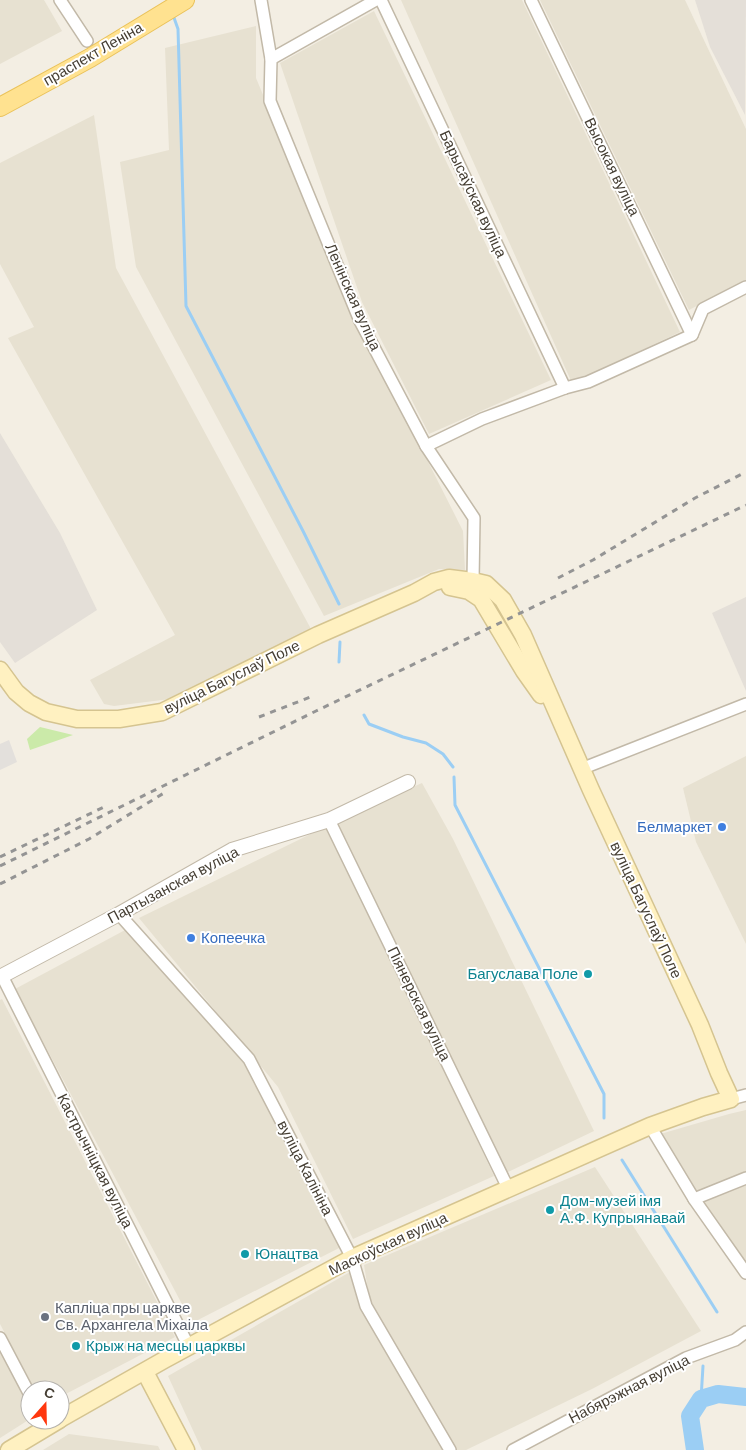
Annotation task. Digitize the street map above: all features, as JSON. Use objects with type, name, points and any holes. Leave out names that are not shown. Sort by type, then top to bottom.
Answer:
[{"type":"main road","name":"праспект Леніна","points":[[0,107],[90,58],[185,0]]},
{"type":"main road","name":"вуліца Багуслаў Поле","points":[[0,670],[16,692],[28,703],[46,712],[77,719],[119,719],[162,712],[318,635],[414,594],[434,582],[449,578],[486,584],[503,600],[523,635],[582,769],[700,1025],[719,1073],[739,1097]]},
{"type":"main road","name":"вуліца Багуслаў Поле","points":[[414,594],[451,586],[469,590],[481,599],[524,671],[561,722]]},
{"type":"main road","name":"Маскоўская вуліца","points":[[70,1412],[352,1258],[650,1126],[704,1106],[739,1097]]},
{"type":"main road","points":[[145,1372],[186,1450]]},
{"type":"main road","name":"Маскоўская вуліца","points":[[9,1450],[40,1430]]},
{"type":"street","points":[[60,0],[87,41]]},
{"type":"street","name":"Ленінская вуліца","points":[[261,0],[271,60],[270,101],[360,321],[426,446],[474,518],[473,581]]},
{"type":"street","points":[[271,60],[376,0]]},
{"type":"street","name":"Барысаўская вуліца","points":[[381,0],[564,388]]},
{"type":"street","name":"Высокая вуліца","points":[[531,0],[692,335]]},
{"type":"street","points":[[426,446],[482,418],[564,388],[588,382],[692,335],[703,309],[746,287]]},
{"type":"street","points":[[582,769],[746,704]]},
{"type":"street","name":"Партызанская вуліца","points":[[1,977],[119,914],[232,850],[328,820],[408,782]]},
{"type":"street","name":"Піянерская вуліца","points":[[328,820],[508,1190]]},
{"type":"street","name":"вуліца Калініна","points":[[119,914],[249,1059],[352,1258],[366,1306],[450,1450]]},
{"type":"street","name":"Кастрычніцкая вуліца","points":[[1,977],[189,1347]]},
{"type":"street","points":[[650,1126],[694,1199],[746,1273]]},
{"type":"street","points":[[694,1199],[746,1178]]},
{"type":"street","name":"Набярэжная вуліца","points":[[513,1450],[686,1358],[735,1340],[746,1332]]},
{"type":"street","points":[[0,1338],[22,1380]]},
{"type":"shaded area","points":[[0,0],[44,0],[62,31],[0,64]]},
{"type":"shaded area","points":[[401,0],[522,0],[680,332],[572,383]]},
{"type":"shaded area","points":[[540,0],[685,0],[746,129],[746,280],[689,310]]},
{"type":"shaded area","points":[[695,0],[746,0],[745,115],[710,47]]},
{"type":"shaded area","points":[[374,11],[551,380],[429,434],[362,302],[280,63]]},
{"type":"shaded area","points":[[256,26],[256,78],[358,323],[463,531],[465,570],[439,569],[324,616],[136,267],[120,162],[169,150],[165,48]]},
{"type":"shaded area","points":[[94,115],[116,268],[311,629],[170,699],[114,706],[104,704],[90,680],[175,635],[8,338],[34,327],[0,264],[0,163]]},
{"type":"shaded area","points":[[0,433],[60,533],[97,610],[15,663],[0,642]]},
{"type":"shaded area","points":[[746,597],[746,691],[712,613]]},
{"type":"shaded area","points":[[9,740],[17,762],[0,770],[0,744]]},
{"type":"shaded area","points":[[746,756],[746,944],[696,842],[683,788]]},
{"type":"shaded area","points":[[422,783],[453,839],[594,1131],[506,1173],[334,822]]},
{"type":"shaded area","points":[[325,827],[412,1002],[494,1176],[353,1239],[278,1087],[139,918]]},
{"type":"shaded area","points":[[127,929],[246,1063],[341,1247],[192,1323],[15,989]]},
{"type":"shaded area","points":[[2,999],[175,1337],[70,1392],[70,1380],[30,1380],[0,1324],[0,1000]]},
{"type":"shaded area","points":[[746,1110],[746,1178],[696,1199],[657,1135]]},
{"type":"shaded area","points":[[595,1167],[701,1331],[592,1389],[466,1450],[457,1450],[383,1327],[369,1296],[364,1265]]},
{"type":"shaded area","points":[[746,1183],[746,1267],[703,1201]]},
{"type":"shaded area","points":[[350,1272],[366,1310],[404,1383],[445,1450],[202,1450],[168,1376]]},
{"type":"shaded area","points":[[0,1350],[20,1387],[20,1425],[0,1438]]},
{"type":"shaded area","points":[[69,1434],[158,1446],[160,1450],[43,1450]]},
{"type":"green space","points":[[40,727],[73,735],[30,750],[27,739]]},
{"type":"waterway","points":[[173,15],[178,29],[186,306],[339,604]]},
{"type":"waterway","points":[[339,662],[340,642]]},
{"type":"waterway","points":[[364,715],[369,724],[403,737],[426,743],[443,754],[453,767]]},
{"type":"waterway","points":[[454,777],[455,805],[604,1094],[604,1118]]},
{"type":"waterway","points":[[622,1160],[717,1312]]},
{"type":"waterway","points":[[701,1399],[703,1366]]},
{"type":"waterway","points":[[695,1450],[690,1416],[701,1399],[718,1394],[746,1397]]},
{"type":"railway","points":[[558,578],[593,560],[695,498],[746,472]]},
{"type":"railway","points":[[0,866],[316,711],[746,505]]},
{"type":"railway","points":[[259,717],[313,696]]},
{"type":"railway","points":[[0,884],[89,839],[164,793]]},
{"type":"railway","points":[[0,857],[106,806]]},
{"type":"place","name":"Белмаркет","points":[[722,827]]},
{"type":"place","name":"Копеечка","points":[[191,938]]},
{"type":"place","name":"Багуслава Поле","points":[[588,974]]},
{"type":"place","name":"Дом-музей імя А.Ф. Купрыянавай","points":[[550,1210]]},
{"type":"place","name":"Юнацтва","points":[[245,1254]]},
{"type":"place","name":"Капліца пры царкве Св. Архангела Міхаіла","points":[[45,1317]]},
{"type":"place","name":"Крыж на месцы царквы","points":[[76,1346]]}]
